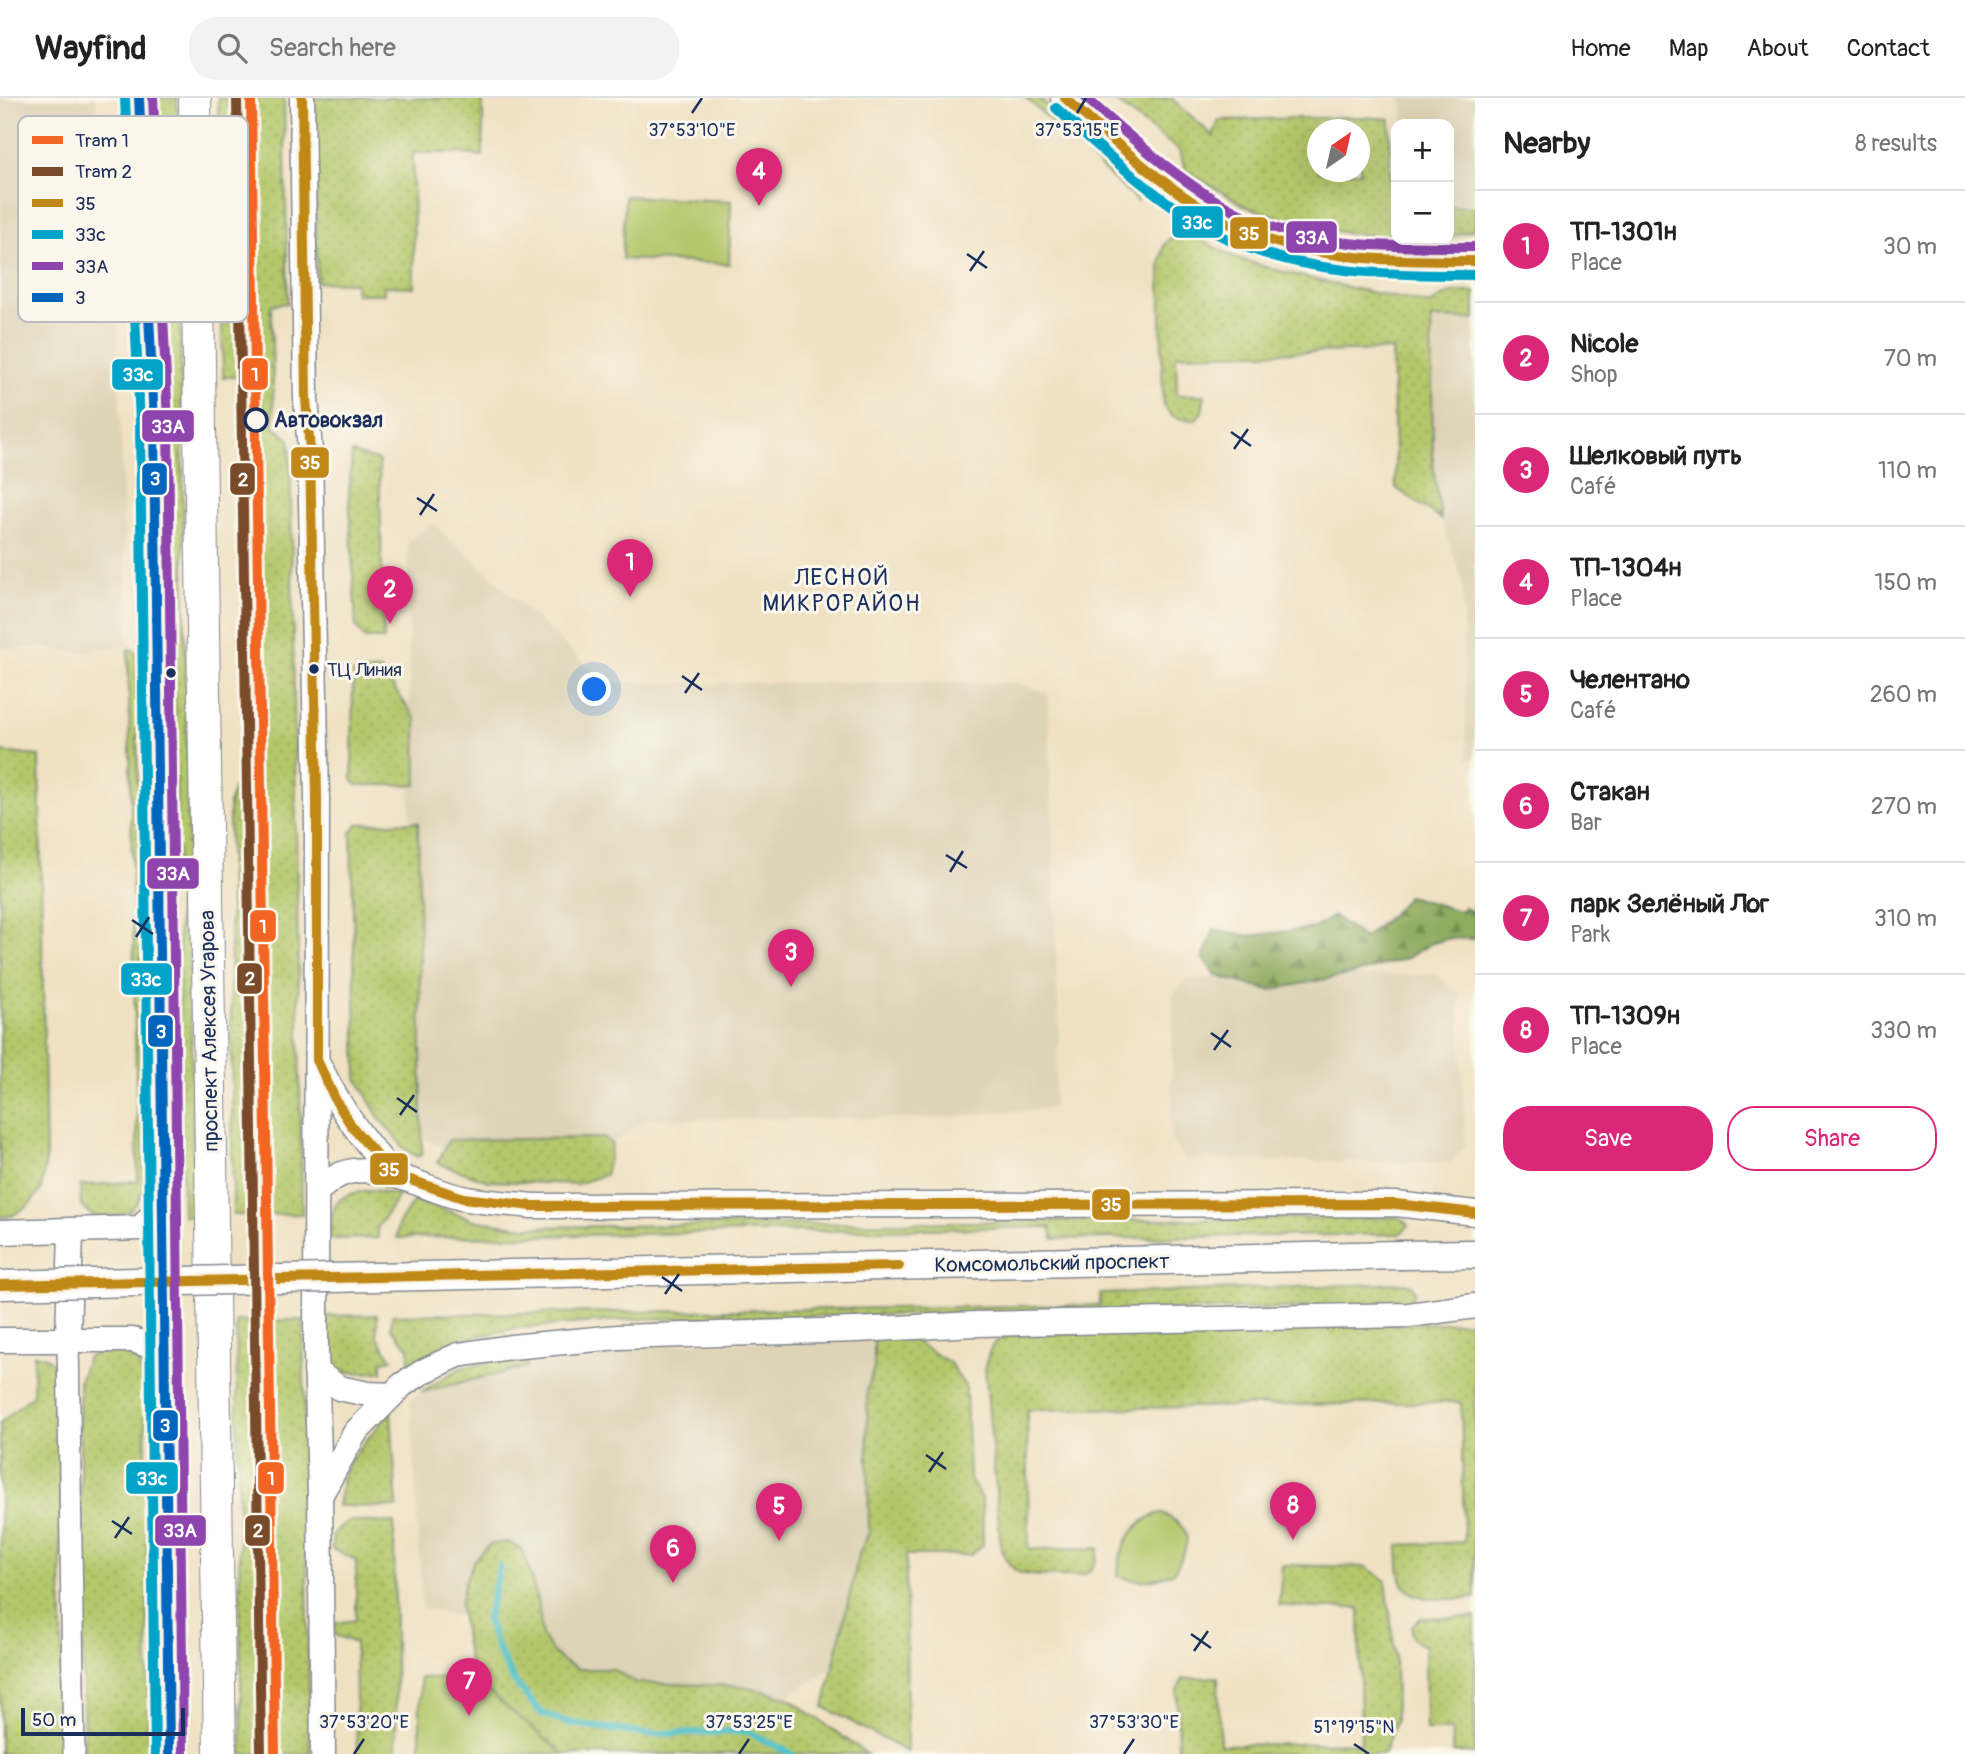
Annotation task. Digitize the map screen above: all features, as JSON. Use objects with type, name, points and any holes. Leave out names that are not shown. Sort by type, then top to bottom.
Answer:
[{"type":"main road","points":[[139,98],[140,116]]},
{"type":"main road","name":"проспект Алексея Угарова","points":[[195,98],[195,116]]},
{"type":"main road","points":[[1065,98],[1176,190],[1214,216],[1254,235],[1339,255],[1396,261],[1475,261]]},
{"type":"main road","points":[[149,322],[153,423],[169,1754]]},
{"type":"main road","name":"проспект Алексея Угарова","points":[[198,322],[220,1754]]},
{"type":"main road","name":"Комсомольский проспект","points":[[0,1285],[1475,1254]]},
{"type":"street","points":[[302,98],[306,398],[310,452],[317,798],[316,1371],[323,1754]]},
{"type":"street","points":[[317,1060],[336,1101],[354,1128],[393,1174]]},
{"type":"street","points":[[317,1191],[335,1177],[360,1171],[393,1174],[463,1198],[532,1206],[1396,1204],[1475,1213]]},
{"type":"street","points":[[0,1232],[141,1228],[164,1201]]},
{"type":"street","points":[[71,1231],[68,1338],[74,1754]]},
{"type":"street","points":[[320,1496],[355,1433],[401,1385],[458,1355],[618,1337],[842,1331],[976,1324],[1409,1315],[1475,1306]]},
{"type":"street","points":[[0,1340],[133,1340],[164,1351]]},
{"type":"street","points":[[316,1371],[339,1388],[368,1394],[392,1395]]},
{"type":"shaded area","points":[[0,98],[96,98],[97,116],[18,116],[18,322],[117,322],[128,645],[74,653],[42,647],[0,649]]},
{"type":"shaded area","points":[[1402,98],[1475,98],[1475,203],[1454,202],[1454,119],[1403,119]]},
{"type":"shaded area","points":[[1431,318],[1475,319],[1475,759],[1467,759],[1462,580],[1441,519],[1433,466]]},
{"type":"shaded area","points":[[433,523],[606,683],[1016,683],[1048,693],[1059,1036],[1053,1108],[934,1118],[647,1119],[597,1155],[458,1154],[420,1137],[413,1116],[408,541]]},
{"type":"shaded area","points":[[1435,974],[1459,993],[1465,1146],[1449,1163],[1184,1159],[1171,1138],[1173,996],[1186,979]]},
{"type":"shaded area","points":[[874,1338],[874,1369],[867,1390],[869,1533],[859,1554],[834,1667],[787,1697],[741,1686],[637,1683],[561,1674],[520,1628],[422,1608],[411,1400],[450,1377],[577,1348]]},
{"type":"green space","points":[[156,98],[177,98],[177,116],[157,116]]},
{"type":"green space","points":[[218,98],[284,98],[288,303],[271,305],[274,427],[290,439],[302,1214],[233,1215],[229,803],[235,785],[253,776],[254,579],[249,377],[223,377],[222,322],[248,322],[248,116],[218,116]]},
{"type":"green space","points":[[314,98],[483,98],[483,156],[413,153],[414,287],[384,286],[384,294],[356,294],[355,283],[317,282]]},
{"type":"green space","points":[[1026,98],[1039,98],[1143,192],[1137,201]]},
{"type":"green space","points":[[1111,98],[1171,98],[1213,136],[1219,120],[1362,117],[1390,119],[1390,238],[1319,229],[1247,207],[1185,170],[1180,151]]},
{"type":"green space","points":[[625,196],[731,201],[729,264],[622,259]]},
{"type":"green space","points":[[1454,206],[1475,207],[1475,229],[1454,235]]},
{"type":"green space","points":[[1175,233],[1192,236],[1232,256],[1263,266],[1431,305],[1451,293],[1475,292],[1475,319],[1431,318],[1433,466],[1441,519],[1396,488],[1392,350],[1176,355],[1177,395],[1205,395],[1202,412],[1195,420],[1169,413],[1163,404],[1160,265],[1164,245]]},
{"type":"green space","points":[[167,322],[180,322],[194,1216],[183,1216]]},
{"type":"green space","points":[[352,453],[379,461],[384,639],[365,639],[356,627],[349,494]]},
{"type":"green space","points":[[128,649],[136,651],[144,1188],[136,1205],[126,1213],[94,1217],[81,1206],[80,1186],[138,1181]]},
{"type":"green space","points":[[381,670],[416,719],[417,785],[357,785],[352,780],[353,673]]},
{"type":"green space","points":[[0,752],[39,756],[46,1160],[41,1190],[28,1206],[12,1216],[0,1216]]},
{"type":"green space","points":[[418,822],[422,1153],[418,1157],[405,1149],[379,1118],[357,1078],[351,832],[358,824]]},
{"type":"green space","points":[[1408,896],[1463,912],[1463,908],[1475,912],[1475,939],[1450,938],[1430,944],[1407,958],[1353,974],[1269,990],[1217,976],[1203,959],[1214,929],[1249,936],[1314,928],[1334,916],[1364,938]]},
{"type":"green space","points":[[604,1138],[612,1145],[605,1175],[577,1184],[489,1181],[437,1163],[449,1140]]},
{"type":"green space","points":[[373,1190],[399,1195],[378,1227],[378,1238],[330,1239],[332,1216],[338,1202],[350,1194]]},
{"type":"green space","points":[[414,1200],[478,1221],[525,1227],[1397,1217],[1408,1226],[1400,1234],[1053,1239],[1050,1227],[397,1238],[398,1225]]},
{"type":"green space","points":[[1406,1283],[1415,1291],[1412,1299],[1403,1306],[636,1319],[519,1328],[465,1339],[415,1372],[409,1372],[409,1348],[391,1328],[392,1315],[1100,1305],[1100,1294]]},
{"type":"green space","points":[[377,1315],[377,1336],[392,1359],[382,1361],[382,1372],[348,1372],[331,1366],[327,1350],[326,1316]]},
{"type":"green space","points":[[303,1320],[310,1754],[242,1754],[236,1321]]},
{"type":"green space","points":[[1475,1322],[1475,1598],[1432,1599],[1412,1593],[1405,1587],[1399,1566],[1398,1545],[1464,1542],[1461,1402],[1027,1410],[1029,1549],[1099,1548],[1092,1568],[1083,1575],[1075,1576],[1021,1573],[1011,1566],[1004,1556],[1001,1548],[985,1367],[990,1350],[1000,1340],[1012,1335]]},
{"type":"green space","points":[[908,1337],[950,1363],[966,1388],[969,1478],[982,1498],[983,1545],[970,1555],[906,1555],[907,1752],[824,1707],[859,1554],[869,1533],[867,1390],[874,1369],[874,1338]]},
{"type":"green space","points":[[103,1350],[124,1351],[139,1364],[145,1388],[149,1754],[84,1754],[79,1381],[87,1358]]},
{"type":"green space","points":[[34,1354],[46,1357],[58,1369],[64,1754],[0,1754],[0,1423],[33,1395]]},
{"type":"green space","points":[[523,1355],[528,1360],[527,1367],[421,1392],[460,1368]]},
{"type":"green space","points":[[391,1411],[397,1507],[338,1506],[343,1475],[352,1457]]},
{"type":"green space","points":[[1160,1513],[1180,1524],[1186,1537],[1184,1553],[1174,1572],[1146,1580],[1118,1576],[1128,1537],[1150,1517]]},
{"type":"green space","points":[[348,1521],[394,1523],[396,1754],[357,1754],[355,1643],[335,1635],[335,1623],[356,1620],[356,1560],[332,1549],[333,1533]]},
{"type":"green space","points":[[508,1542],[521,1549],[527,1561],[539,1608],[542,1636],[562,1661],[578,1669],[612,1669],[637,1683],[741,1686],[787,1697],[867,1754],[563,1754],[471,1677],[460,1606],[464,1584],[474,1560],[489,1545]]},
{"type":"green space","points":[[1282,1565],[1366,1567],[1386,1581],[1395,1654],[1396,1720],[1385,1751],[1382,1754],[1178,1754],[1177,1690],[1183,1679],[1218,1677],[1220,1745],[1361,1743],[1359,1608],[1279,1605]]},
{"type":"green space","points":[[1475,1617],[1475,1754],[1453,1752],[1451,1730],[1426,1730],[1425,1646],[1414,1638],[1412,1625],[1421,1618]]},
{"type":"green space","points":[[471,1677],[563,1754],[420,1754],[420,1678]]},
{"type":"waterway","points":[[500,1566],[487,1620],[499,1653],[514,1681],[541,1713],[569,1723],[645,1734],[747,1731],[792,1754]]},
{"type":"tram line","name":"2","points":[[237,98],[237,116]]},
{"type":"tram line","name":"1","points":[[251,98],[275,1754]]},
{"type":"tram line","name":"2","points":[[240,322],[261,1754]]},
{"type":"transit line","name":"3","points":[[139,98],[140,116]]},
{"type":"transit line","name":"33А","points":[[153,98],[154,116]]},
{"type":"transit line","name":"35","points":[[302,98],[306,398],[310,452],[317,798],[317,1060],[336,1101],[353,1128],[393,1174],[463,1198],[532,1206],[1396,1204],[1475,1213]]},
{"type":"transit line","name":"35","points":[[1065,98],[1155,175],[1205,210],[1254,235],[1281,244],[1335,255],[1391,260],[1475,261]]},
{"type":"transit line","name":"33А","points":[[1086,98],[1161,162],[1202,192],[1244,216],[1271,227],[1299,235],[1358,244],[1475,247]]},
{"type":"transit line","name":"33с","points":[[125,99],[126,116]]},
{"type":"transit line","name":"33с","points":[[1056,108],[1122,167],[1172,206],[1223,237],[1249,248],[1304,264],[1360,272],[1475,275]]},
{"type":"transit line","name":"33с","points":[[135,322],[140,423],[155,1754]]},
{"type":"transit line","name":"3","points":[[149,322],[154,423],[169,1754]]},
{"type":"transit line","name":"33А","points":[[163,322],[168,423],[183,1754]]},
{"type":"transit line","name":"35","points":[[0,1285],[899,1266]]},
{"type":"place","name":"ТП-1304н","points":[[759,206]]},
{"type":"place","name":"Автовокзал","points":[[256,420]]},
{"type":"place","name":"ТП-1301н","points":[[630,597]]},
{"type":"place","name":"Nicole","points":[[390,624]]},
{"type":"place","name":"ТЦ Линия","points":[[314,669]]},
{"type":"place","name":"Шелковый путь","points":[[791,987]]},
{"type":"place","name":"ТП-1309н","points":[[1293,1540]]},
{"type":"place","name":"Челентано","points":[[779,1541]]},
{"type":"place","name":"Стакан","points":[[673,1583]]},
{"type":"place","name":"парк Зелёный Лог","points":[[469,1716]]},
{"type":"district","name":"ЛЕСНОЙ МИКРОРАЙОН","points":[[842,590]]}]
